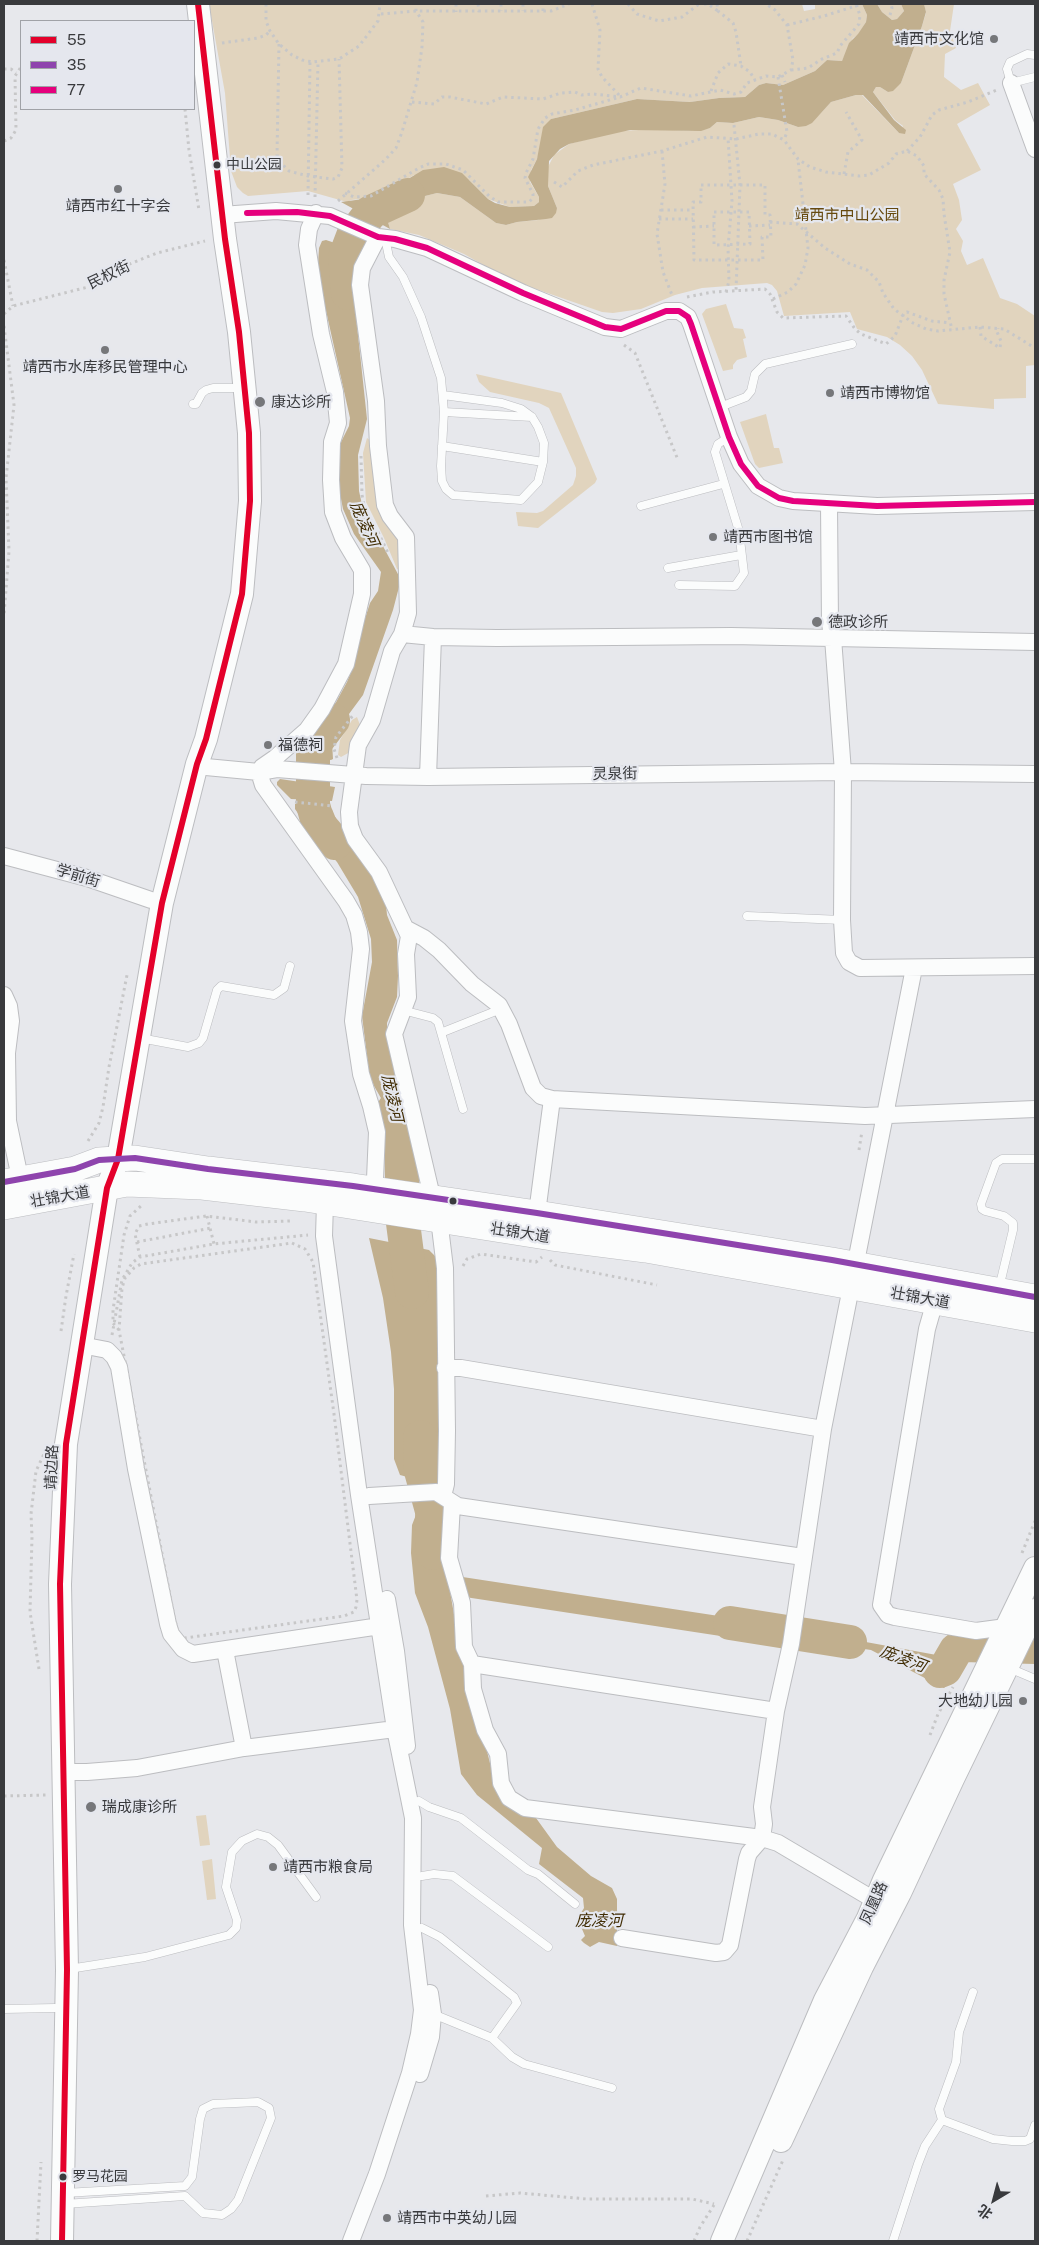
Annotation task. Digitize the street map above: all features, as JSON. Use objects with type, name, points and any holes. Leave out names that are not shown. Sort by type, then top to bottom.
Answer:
[{"type":"main road","points":[[188,4],[189,20]]},
{"type":"main road","name":"靖边路","points":[[62,2241],[54,2196],[67,1970],[65,1772],[62,1743],[60,1584],[66,1444],[81,1346],[99,1190],[100,1155],[138,1038],[162,903],[242,594],[250,501],[249,433],[240,342],[222,215],[198,4]]},
{"type":"main road","name":"靖边路","points":[[100,1155],[112,1123],[151,900],[229,619],[237,581],[243,501],[242,434],[229,303],[208,237],[195,71]]},
{"type":"main road","name":"壮锦大道","points":[[12,1180],[75,1168],[100,1155],[135,1158],[437,1202],[544,1229],[646,1250],[998,1291],[1035,1297]]},
{"type":"main road","name":"壮锦大道","points":[[4,1207],[127,1184],[202,1186],[329,1203],[377,1193]]},
{"type":"main road","name":"靖边路","points":[[48,2241],[55,2008],[56,1771],[49,1735],[48,1582],[52,1441],[99,1190]]},
{"type":"main road","name":"壮锦大道","points":[[853,1275],[935,1301],[1035,1320]]},
{"type":"main road","name":"凤凰路","points":[[739,2241],[770,2165],[822,2050],[900,1893],[952,1779],[1003,1663],[1035,1568]]},
{"type":"main road","name":"凤凰路","points":[[722,2241],[825,2000],[876,1901],[884,1880],[1003,1663]]},
{"type":"street","points":[[1011,83],[1035,149]]},
{"type":"street","points":[[222,215],[276,211],[327,216],[379,237],[427,248],[523,293],[605,326],[621,328],[666,311],[679,311],[688,318],[691,324],[729,437],[742,464],[758,486],[779,498],[792,501],[877,506],[1035,502]]},
{"type":"street","points":[[327,216],[308,229],[307,245],[338,423],[332,442],[330,480],[333,512],[343,538],[362,570],[362,594],[346,664],[322,709],[306,730],[262,767],[259,772],[263,785],[346,901],[354,915],[359,932],[360,949],[353,1021],[361,1074],[372,1106],[377,1132],[377,1193]]},
{"type":"street","points":[[379,237],[362,268],[360,285],[376,401],[378,446],[385,505],[390,516],[406,536],[408,613],[402,634],[392,651],[372,720],[358,745],[348,774],[350,826],[361,851],[379,872],[409,936],[406,954],[408,997],[396,1026],[395,1042],[437,1202],[445,1268],[447,1431],[446,1484],[443,1497],[449,1558],[452,1574],[462,1603],[464,1647],[472,1664],[474,1689],[485,1730],[498,1754],[501,1783],[509,1798],[517,1804],[532,1809],[762,1838],[778,1843],[876,1901]]},
{"type":"street","points":[[829,504],[830,624],[833,638],[843,772],[842,920],[844,953],[849,962],[860,968],[1035,966]]},
{"type":"street","points":[[402,634],[432,637],[731,636],[1035,642]]},
{"type":"street","points":[[428,777],[432,637]]},
{"type":"street","name":"灵泉街","points":[[197,764],[206,767],[259,772],[277,769],[428,777],[843,772],[1035,774]]},
{"type":"street","name":"学前街","points":[[4,856],[87,878],[151,900]]},
{"type":"street","points":[[407,929],[424,938],[439,950],[472,984],[502,1009],[533,1088],[541,1096],[552,1099],[638,1105],[865,1116],[1035,1109]]},
{"type":"street","points":[[622,1938],[716,1953],[724,1952],[730,1945],[747,1859],[749,1853],[762,1838],[764,1824],[762,1807],[776,1711],[791,1644],[823,1429],[914,968]]},
{"type":"street","points":[[4,995],[9,1006],[11,1021],[8,1053],[8,1121],[12,1180]]},
{"type":"street","points":[[544,1229],[552,1099]]},
{"type":"street","points":[[329,1203],[370,1496],[396,1651],[408,1759],[423,1820],[422,1928],[433,2014],[431,2037],[402,2134],[388,2176],[362,2241]]},
{"type":"street","points":[[329,1203],[324,1236],[359,1496],[395,1729],[413,1818],[412,1925],[422,2010],[419,2034],[410,2073],[378,2174],[352,2241]]},
{"type":"street","points":[[935,1301],[927,1329],[881,1605],[888,1615],[895,1617],[976,1631],[1017,1626]]},
{"type":"street","points":[[81,1346],[107,1350],[114,1357],[119,1367],[136,1469],[171,1634],[183,1649],[193,1654],[380,1626]]},
{"type":"street","points":[[445,1368],[460,1368],[823,1429]]},
{"type":"street","points":[[370,1496],[409,1493],[443,1497],[803,1557]]},
{"type":"street","points":[[225,1650],[244,1748]]},
{"type":"street","points":[[472,1664],[776,1711]]},
{"type":"street","points":[[65,1772],[137,1768],[244,1748],[395,1729]]},
{"type":"lane","points":[[1035,55],[1027,54],[1010,62],[1008,69],[1011,83],[1035,77]]},
{"type":"lane","points":[[379,237],[403,277],[421,317],[441,378],[444,412],[442,481],[446,489],[453,495],[521,500],[538,482],[543,462],[544,443],[532,417],[521,409],[502,402],[443,395]]},
{"type":"lane","points":[[720,407],[746,398],[751,391],[755,374],[764,364],[852,344]]},
{"type":"lane","points":[[193,404],[196,404],[202,393],[206,390],[213,388],[238,388]]},
{"type":"lane","points":[[444,412],[532,417]]},
{"type":"lane","points":[[680,584],[735,586],[744,572],[739,531],[723,484],[715,452],[718,444],[729,437]]},
{"type":"lane","points":[[442,446],[543,462]]},
{"type":"lane","points":[[641,506],[723,484]]},
{"type":"lane","points":[[668,568],[741,555]]},
{"type":"lane","points":[[747,916],[842,920]]},
{"type":"lane","points":[[138,1038],[188,1047],[199,1043],[203,1038],[217,990],[221,986],[274,995],[284,988],[290,966]]},
{"type":"lane","points":[[405,1007],[410,1012],[436,1019],[443,1032],[463,1109]]},
{"type":"lane","points":[[443,1032],[502,1009]]},
{"type":"lane","points":[[998,1291],[1013,1230],[1013,1223],[1009,1218],[985,1211],[982,1209],[981,1204],[996,1163],[1002,1159],[1035,1159]]},
{"type":"lane","points":[[1003,1663],[1035,1679]]},
{"type":"lane","points":[[419,1801],[429,1807],[461,1818],[528,1870],[538,1874],[575,1904]]},
{"type":"lane","points":[[67,1970],[145,1956],[229,1935],[236,1928],[237,1920],[226,1887],[232,1852],[242,1841],[256,1834],[268,1837],[278,1845],[316,1897]]},
{"type":"lane","points":[[422,1876],[434,1874],[453,1876],[548,1947]]},
{"type":"lane","points":[[422,1928],[440,1937],[514,1997],[517,2003],[492,2038]]},
{"type":"lane","points":[[893,2241],[925,2146],[942,2120],[939,2109],[956,2062],[960,2032],[973,1992]]},
{"type":"lane","points":[[4,2008],[55,2008]]},
{"type":"lane","points":[[433,2014],[492,2038],[512,2057],[524,2064],[612,2088]]},
{"type":"lane","points":[[258,2102],[269,2108],[271,2118],[238,2200],[231,2210],[222,2215],[203,2213],[184,2196],[54,2196],[185,2186],[192,2177],[203,2109],[213,2104],[258,2102]]},
{"type":"lane","points":[[942,2120],[993,2139],[1012,2141],[1026,2141],[1030,2139],[1035,2125]]},
{"type":"path","points":[[266,4],[266,20],[270,31],[280,44],[292,55],[302,60],[318,62],[338,59],[365,40],[381,14],[380,4]]},
{"type":"path","points":[[327,216],[345,193],[369,176],[396,148],[417,82],[424,22],[416,11],[416,4]]},
{"type":"path","points":[[456,4],[456,12]]},
{"type":"path","points":[[478,4],[479,12]]},
{"type":"path","points":[[501,4],[501,11]]},
{"type":"path","points":[[523,4],[523,11]]},
{"type":"path","points":[[543,4],[543,11]]},
{"type":"path","points":[[381,14],[416,11],[551,11],[569,4]]},
{"type":"path","points":[[592,4],[600,30],[598,68],[602,77],[620,97]]},
{"type":"path","points":[[628,4],[637,14],[659,21],[682,16],[699,4]]},
{"type":"path","points":[[704,4],[708,4],[733,24],[741,66]]},
{"type":"path","points":[[717,4],[718,11]]},
{"type":"path","points":[[766,4],[775,10],[787,25],[793,60],[791,70]]},
{"type":"path","points":[[773,4],[775,10]]},
{"type":"path","points":[[787,25],[862,4]]},
{"type":"path","points":[[890,15],[891,4]]},
{"type":"path","points":[[345,193],[354,197],[371,196],[428,164],[446,164],[462,170],[498,202],[529,202],[533,198],[533,194],[525,178],[526,172],[533,158],[538,129],[545,118],[552,114],[575,110],[620,97],[641,88],[691,96],[720,90],[734,94],[741,92],[747,83],[766,76],[780,76],[791,70],[808,68],[822,59],[837,54],[840,46],[859,24],[860,15],[856,5]]},
{"type":"path","points":[[220,43],[258,38],[270,31]]},
{"type":"path","points":[[280,44],[276,154],[289,171],[308,176],[334,179],[342,168],[338,59]]},
{"type":"path","points":[[308,195],[310,61]]},
{"type":"path","points":[[299,195],[308,195],[315,198],[318,62]]},
{"type":"path","points":[[710,92],[722,68],[728,64],[741,66],[750,72],[755,80]]},
{"type":"path","points":[[4,69],[11,69],[16,73]]},
{"type":"path","points":[[4,141],[11,138],[16,130],[16,73],[20,69]]},
{"type":"path","points":[[780,76],[787,132],[784,140]]},
{"type":"path","points":[[780,76],[785,82]]},
{"type":"path","points":[[554,182],[562,187],[578,172],[594,166],[662,151],[707,137],[736,139],[759,134],[772,134],[784,140],[798,159],[810,167],[859,176],[869,174],[889,163],[896,154],[907,151],[920,137],[932,115],[939,110],[968,102],[1011,83]]},
{"type":"path","points":[[412,102],[434,104],[442,97],[450,97],[486,104],[503,97],[543,99],[561,93],[575,92],[582,95],[593,94],[620,97]]},
{"type":"path","points":[[185,110],[189,150],[200,213]]},
{"type":"path","points":[[844,174],[848,152],[862,140],[846,112]]},
{"type":"path","points":[[734,125],[740,185],[736,291]]},
{"type":"path","points":[[726,292],[729,281],[728,260],[731,212],[728,138]]},
{"type":"path","points":[[662,151],[665,184],[657,234],[663,272],[674,299]]},
{"type":"path","points":[[907,151],[917,156],[924,166],[924,174],[939,190],[943,199],[950,252],[944,280],[944,294],[952,330]]},
{"type":"path","points":[[773,299],[788,292],[801,275],[808,248],[798,159]]},
{"type":"path","points":[[701,185],[740,185],[765,185],[765,215],[770,216],[770,237],[762,237],[763,260],[694,260],[693,202],[701,202],[701,185]]},
{"type":"path","points":[[661,210],[693,210]]},
{"type":"path","points":[[714,212],[731,212],[749,212],[750,244],[714,244],[714,212]]},
{"type":"path","points":[[659,219],[693,219]]},
{"type":"path","points":[[749,226],[797,224],[825,248],[850,264],[867,270],[879,282],[888,302],[902,317],[926,329],[938,331],[980,327],[1004,329],[1035,348]]},
{"type":"path","points":[[693,227],[714,226]]},
{"type":"path","name":"民权街","points":[[4,314],[13,306],[88,287],[122,267],[208,237]]},
{"type":"path","points":[[4,260],[13,306]]},
{"type":"path","points":[[682,298],[698,294],[765,289],[773,299],[777,312],[783,318],[846,316],[855,330],[886,344],[895,336],[904,313],[910,312],[932,321],[950,323]]},
{"type":"path","points":[[4,326],[14,405],[6,478],[9,551],[4,615]]},
{"type":"path","points":[[980,327],[981,336],[1000,348],[1002,346],[997,332],[998,328]]},
{"type":"path","points":[[621,342],[635,353],[678,460]]},
{"type":"path","points":[[362,448],[360,483],[365,510],[391,558]]},
{"type":"path","points":[[348,774],[335,755],[334,745],[336,737],[358,710]]},
{"type":"path","points":[[297,801],[330,804]]},
{"type":"path","points":[[100,1155],[94,1132],[101,1115],[122,997],[129,969]]},
{"type":"path","points":[[858,1156],[865,1116]]},
{"type":"path","points":[[119,1330],[115,1326],[113,1310],[116,1277],[127,1223],[130,1216],[148,1202]]},
{"type":"path","points":[[140,1257],[135,1234],[139,1226],[206,1216],[256,1222],[296,1221]]},
{"type":"path","points":[[206,1216],[211,1228],[214,1244]]},
{"type":"path","points":[[305,1227],[306,1235]]},
{"type":"path","points":[[137,1242],[211,1228]]},
{"type":"path","points":[[461,1271],[468,1259],[481,1254],[536,1262],[542,1257],[544,1229]]},
{"type":"path","points":[[544,1229],[550,1258],[555,1265],[657,1285]]},
{"type":"path","points":[[107,1350],[115,1326],[122,1280],[132,1263],[140,1257],[214,1244],[306,1235],[311,1235],[312,1241]]},
{"type":"path","points":[[292,1243],[305,1249],[309,1255],[313,1262],[334,1414],[357,1600],[354,1612],[188,1638],[180,1636],[174,1616],[119,1330],[122,1288],[126,1278],[140,1264],[292,1243]]},
{"type":"path","points":[[309,1255],[310,1248]]},
{"type":"path","points":[[928,1739],[938,1714],[958,1680]]},
{"type":"path","points":[[4,1796],[56,1797]]},
{"type":"path","points":[[486,2196],[520,2193],[587,2199],[692,2199],[714,2204]]},
{"type":"path","points":[[37,2241],[54,2196]]},
{"type":"path","points":[[694,2241],[700,2227],[717,2200]]},
{"type":"green space","points":[[209,4],[802,4],[804,11],[815,9],[815,4],[862,4],[867,15],[866,22],[858,35],[853,38],[842,61],[827,60],[815,71],[783,85],[766,83],[759,85],[745,97],[690,102],[637,99],[551,119],[537,159],[531,170],[530,182],[539,197],[539,202],[534,206],[510,207],[488,199],[469,180],[414,175],[378,197],[347,202],[308,191],[248,196],[243,193],[237,187],[231,171],[225,93]]},
{"type":"green space","points":[[877,4],[901,4],[904,11],[897,19],[892,20],[882,12]]},
{"type":"green space","name":"靖西市中山公园","points":[[924,4],[954,4],[950,31],[956,48],[945,54],[944,77],[961,90],[978,83],[990,105],[957,124],[981,170],[953,184],[959,200],[962,220],[956,229],[963,241],[961,251],[967,265],[983,258],[1000,298],[1017,304],[1035,316],[1035,365],[1026,366],[1026,398],[994,399],[994,409],[938,404],[922,370],[912,356],[900,345],[887,337],[857,329],[850,312],[784,316],[777,291],[772,285],[767,283],[702,288],[675,295],[641,309],[613,313],[602,312],[510,280],[464,254],[419,235],[390,229],[388,222],[391,216],[425,196],[437,193],[460,197],[496,223],[506,225],[538,220],[557,208],[548,186],[548,167],[554,155],[569,144],[618,131],[660,129],[689,131],[710,128],[717,122],[733,123],[759,117],[778,120],[798,127],[819,115],[831,102],[862,95],[899,133],[903,126],[895,120],[873,92],[876,87],[880,87],[888,92],[901,83],[926,13]]},
{"type":"green space","points":[[726,304],[734,328],[743,329],[746,338],[743,339],[747,357],[737,360],[733,365],[733,369],[723,371],[702,314],[706,309]]},
{"type":"green space","points":[[476,374],[561,393],[597,479],[595,483],[538,528],[518,526],[516,512],[537,513],[543,511],[573,485],[576,468],[549,408],[539,403],[490,392],[479,382]]},
{"type":"green space","points":[[766,414],[774,448],[779,448],[783,463],[759,468],[755,464],[740,422]]},
{"type":"green space","points":[[367,438],[371,441],[398,531],[400,571],[397,569],[366,502],[363,453]]},
{"type":"green space","points":[[357,717],[360,725],[350,752],[341,757],[338,755],[340,740],[352,720]]},
{"type":"green space","points":[[206,1815],[210,1845],[200,1846],[196,1816]]},
{"type":"green space","points":[[212,1859],[216,1899],[207,1900],[202,1861]]},
{"type":"water","points":[[862,4],[877,4],[882,12],[892,20],[897,19],[904,11],[901,4],[924,4],[926,12],[922,26],[901,83],[893,91],[888,92],[880,87],[876,87],[873,92],[894,120],[906,130],[905,134],[899,133],[863,95],[856,95],[831,102],[812,123],[806,126],[798,127],[778,120],[759,117],[733,123],[717,122],[710,128],[701,131],[630,130],[569,144],[560,149],[549,161],[548,186],[557,208],[552,218],[506,225],[496,223],[460,197],[437,193],[425,196],[391,216],[388,222],[390,229],[341,202],[378,197],[423,170],[444,167],[462,173],[488,199],[495,203],[510,207],[534,206],[539,202],[539,197],[528,177],[537,159],[543,127],[551,119],[637,99],[690,102],[745,97],[759,85],[766,83],[783,85],[815,71],[827,60],[842,61],[849,43],[866,22],[867,15]]},
{"type":"water","points":[[326,240],[352,251],[354,258],[353,288],[367,419],[358,455],[359,491],[363,509],[399,576],[399,587],[393,610],[363,695],[335,733],[332,742],[333,759],[331,760],[301,756],[298,751],[334,706],[347,682],[353,667],[359,637],[370,603],[378,591],[381,572],[354,534],[343,509],[340,494],[337,461],[341,442],[349,426],[350,418],[322,293],[318,264],[319,248],[322,241]]},
{"type":"water","points":[[280,779],[335,787],[332,801],[291,799],[277,785]]},
{"type":"water","points":[[295,804],[328,806],[332,809],[341,831],[380,888],[386,905],[387,915],[397,940],[398,976],[397,997],[387,1023],[387,1033],[418,1159],[386,1151],[388,1120],[385,1105],[374,1086],[369,1072],[362,1016],[372,962],[371,939],[358,897],[337,862],[313,835],[295,809]]},
{"type":"water","points":[[369,1238],[429,1250],[438,1259],[441,1483],[437,1485],[400,1475],[394,1459],[394,1389],[391,1352],[383,1298]]},
{"type":"water","name":"庞凌河","points":[[438,1505],[444,1517],[449,1585],[457,1632],[496,1787],[528,1815],[536,1818],[557,1847],[591,1876],[612,1888],[617,1899],[617,1946],[599,1942],[590,1947],[581,1940],[585,1936],[576,1921],[584,1908],[583,1898],[539,1864],[542,1848],[477,1795],[461,1774],[450,1709],[428,1627],[415,1593],[411,1553],[412,1525],[419,1507]]},
{"type":"water","points":[[456,1576],[778,1625],[773,1644],[465,1597]]},
{"type":"water","points":[[806,1631],[942,1656],[947,1652],[951,1632],[979,1636],[962,1670],[944,1688],[871,1650],[803,1640]]},
{"type":"waterway","points":[[348,293],[345,257],[353,236],[371,212],[408,195]]},
{"type":"waterway","name":"庞凌河","points":[[333,720],[313,746],[313,805],[318,823],[335,843]]},
{"type":"waterway","name":"庞凌河","points":[[394,1109],[401,1135],[403,1223],[412,1292]]},
{"type":"waterway","points":[[420,1437],[421,1471],[432,1511],[433,1553]]},
{"type":"waterway","name":"庞凌河","points":[[730,1623],[850,1642]]},
{"type":"waterway","name":"庞凌河","points":[[940,1671],[945,1669],[956,1650],[963,1645],[1035,1647]]},
{"type":"transit line","name":"55","points":[[62,2241],[67,1970],[60,1584],[66,1444],[107,1188],[118,1159],[162,903],[242,594],[250,501],[249,433],[239,332],[225,239],[198,4]]},
{"type":"transit line","name":"77","points":[[247,213],[297,212],[330,216],[378,237],[395,239],[427,248],[523,293],[605,327],[621,329],[666,311],[679,311],[688,317],[691,324],[729,437],[741,464],[758,486],[779,498],[793,501],[877,506],[1035,502]]},
{"type":"transit line","name":"35","points":[[4,1182],[75,1169],[99,1160],[135,1158],[208,1169],[353,1186],[537,1213],[832,1260],[1035,1297]]},
{"type":"place","name":"靖西市文化馆","points":[[994,39]]},
{"type":"place","name":"中山公园","points":[[217,165]]},
{"type":"place","name":"靖西市红十字会","points":[[118,189]]},
{"type":"place","name":"靖西市水库移民管理中心","points":[[105,350]]},
{"type":"place","name":"靖西市博物馆","points":[[830,393]]},
{"type":"place","name":"康达诊所","points":[[260,402]]},
{"type":"place","name":"靖西市图书馆","points":[[713,537]]},
{"type":"place","name":"德政诊所","points":[[817,622]]},
{"type":"place","name":"福德祠","points":[[268,745]]},
{"type":"place","name":"大地幼儿园","points":[[1023,1701]]},
{"type":"place","name":"瑞成康诊所","points":[[91,1807]]},
{"type":"place","name":"靖西市粮食局","points":[[273,1867]]},
{"type":"place","name":"罗马花园","points":[[63,2177]]},
{"type":"place","name":"靖西市中英幼儿园","points":[[387,2218]]}]
